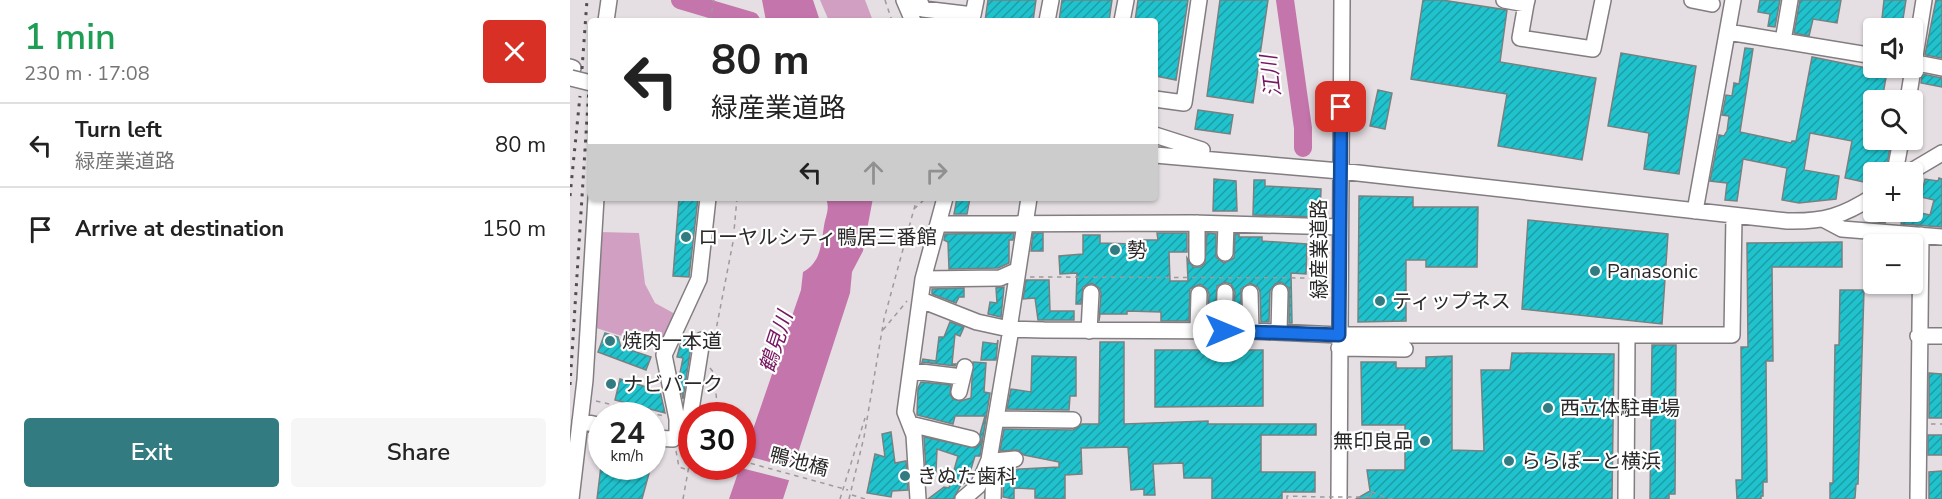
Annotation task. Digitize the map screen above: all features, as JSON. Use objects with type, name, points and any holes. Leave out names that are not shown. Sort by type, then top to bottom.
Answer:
[{"type":"street","points":[[904,0],[912,18]]},
{"type":"street","points":[[919,0],[923,9],[973,15],[976,0]]},
{"type":"street","points":[[1048,18],[1051,0]]},
{"type":"street","points":[[1123,18],[1126,0]]},
{"type":"street","points":[[1158,99],[1184,103],[1199,0]]},
{"type":"street","name":"緑産業道路","points":[[1339,499],[1342,0]]},
{"type":"street","points":[[1504,0],[1527,2],[1520,38],[1593,49],[1603,0]]},
{"type":"street","points":[[1692,0],[1712,4]]},
{"type":"street","points":[[1695,211],[1732,0]]},
{"type":"street","points":[[1783,41],[1790,0]]},
{"type":"street","points":[[1921,18],[1924,0]]},
{"type":"street","points":[[1728,32],[1863,54]]},
{"type":"street","points":[[1923,65],[1942,68]]},
{"type":"street","points":[[570,67],[588,72]]},
{"type":"street","points":[[570,78],[588,82]]},
{"type":"street","points":[[1158,136],[1202,154]]},
{"type":"street","points":[[1158,145],[1202,154],[1340,171],[1787,221],[1825,220],[1849,211],[1863,202]]},
{"type":"street","points":[[1923,164],[1942,153]]},
{"type":"street","points":[[1158,155],[1202,154]]},
{"type":"street","points":[[1158,165],[1202,154]]},
{"type":"street","points":[[571,499],[585,380],[597,201]]},
{"type":"street","points":[[666,439],[673,439],[677,423],[664,355],[699,279],[708,201]]},
{"type":"street","points":[[918,499],[914,435],[905,412],[913,371],[914,300],[924,279],[944,201]]},
{"type":"street","points":[[993,499],[992,460],[996,419],[1029,201]]},
{"type":"street","points":[[1339,342],[1627,335],[1732,335],[1734,216]]},
{"type":"street","points":[[1825,220],[1842,229],[1907,234]]},
{"type":"street","points":[[939,224],[1197,223],[1340,227]]},
{"type":"street","points":[[1197,223],[1197,258]]},
{"type":"street","points":[[1225,253],[1226,224]]},
{"type":"street","points":[[1923,235],[1942,237]]},
{"type":"street","points":[[924,279],[1000,278],[1018,274]]},
{"type":"street","points":[[1224,331],[1225,292]]},
{"type":"street","points":[[1279,332],[1280,292]]},
{"type":"street","points":[[1089,331],[1090,293]]},
{"type":"street","points":[[1250,293],[1251,331]]},
{"type":"street","points":[[1198,331],[1199,294]]},
{"type":"street","points":[[1918,499],[1919,294]]},
{"type":"street","points":[[914,300],[977,322],[1010,329],[1279,332],[1339,342],[1405,349]]},
{"type":"street","points":[[1626,499],[1627,335]]},
{"type":"street","points":[[1918,336],[1942,336]]},
{"type":"street","points":[[677,423],[690,416],[708,339]]},
{"type":"street","points":[[913,371],[962,379]]},
{"type":"street","points":[[996,419],[1073,420]]},
{"type":"street","points":[[580,421],[588,423]]},
{"type":"street","points":[[910,424],[972,439]]},
{"type":"street","points":[[992,460],[1015,459]]},
{"type":"street","points":[[963,499],[978,486],[992,460]]},
{"type":"path","points":[[711,18],[714,0]]},
{"type":"path","points":[[885,0],[891,18]]},
{"type":"path","points":[[708,339],[733,242],[737,201]]},
{"type":"path","points":[[849,499],[882,330],[916,201]]},
{"type":"path","points":[[914,209],[923,201]]},
{"type":"path","points":[[1018,274],[1340,278]]},
{"type":"path","points":[[882,330],[914,300]]},
{"type":"path","points":[[707,375],[709,367],[714,374],[717,402]]},
{"type":"path","points":[[583,398],[602,402]]},
{"type":"path","points":[[840,499],[857,437],[866,414]]},
{"type":"path","points":[[666,420],[677,423]]},
{"type":"path","points":[[1924,424],[1942,424]]},
{"type":"path","points":[[676,448],[678,461]]},
{"type":"path","name":"鴨池橋","points":[[756,465],[849,490]]},
{"type":"path","points":[[683,499],[686,480]]},
{"type":"path","points":[[1287,499],[1287,496],[1370,497],[1372,492],[1370,491],[1389,499],[1395,498]]},
{"type":"path","points":[[850,495],[865,499]]},
{"type":"shaded area","points":[[762,0],[813,0],[819,18],[765,18]]},
{"type":"shaded area","points":[[820,0],[865,0],[872,18],[828,18]]},
{"type":"shaded area","points":[[827,201],[872,201],[863,251],[852,272],[850,293],[783,499],[729,499],[736,480],[756,480],[756,421],[801,290],[803,272],[817,258],[828,209]]},
{"type":"shaded area","points":[[599,232],[639,233],[645,284],[655,303],[677,315],[660,348],[593,327]]},
{"type":"pier","points":[[756,458],[796,469],[792,481],[756,472]]},
{"type":"building","points":[[988,0],[1036,0],[1033,18],[985,18]]},
{"type":"building","points":[[1062,0],[1112,0],[1109,18],[1059,18]]},
{"type":"building","points":[[1138,0],[1188,0],[1176,80],[1158,77],[1158,18],[1135,18]]},
{"type":"building","points":[[1220,0],[1268,0],[1253,103],[1207,96]]},
{"type":"building","points":[[1423,0],[1442,0],[1507,10],[1500,62],[1596,78],[1582,160],[1498,146],[1507,94],[1411,79]]},
{"type":"building","points":[[1760,0],[1780,0],[1775,27],[1768,26],[1770,14],[1758,12]]},
{"type":"building","points":[[1800,0],[1841,0],[1837,23],[1813,19],[1809,36],[1794,33]]},
{"type":"building","points":[[1884,0],[1906,0],[1903,18],[1882,18]]},
{"type":"building","points":[[1936,0],[1942,0],[1942,58],[1925,55]]},
{"type":"building","points":[[1745,48],[1753,49],[1740,132],[1791,143],[1796,141],[1812,57],[1863,67],[1863,78],[1886,78],[1884,90],[1863,90],[1863,150],[1889,150],[1888,162],[1863,162],[1863,182],[1845,178],[1852,141],[1810,133],[1804,170],[1839,176],[1836,199],[1799,203],[1782,200],[1787,168],[1743,159],[1737,201],[1725,200],[1727,183],[1710,181],[1719,135],[1724,136],[1727,131],[1729,116],[1722,115],[1726,95],[1732,96],[1734,83],[1739,84]]},
{"type":"building","points":[[1621,53],[1696,66],[1679,174],[1644,169],[1649,133],[1608,126]]},
{"type":"building","points":[[1923,74],[1942,78],[1942,87],[1921,83]]},
{"type":"building","points":[[1378,90],[1392,93],[1385,129],[1370,126]]},
{"type":"building","points":[[1198,110],[1233,115],[1230,134],[1195,129]]},
{"type":"building","points":[[1939,178],[1942,179],[1942,227],[1901,224],[1902,222],[1923,222],[1923,214],[1930,215],[1934,200],[1923,197],[1925,179],[1938,181]]},
{"type":"building","points":[[1214,179],[1236,181],[1237,211],[1213,211]]},
{"type":"building","points":[[1254,180],[1265,180],[1265,186],[1321,189],[1320,217],[1253,215]]},
{"type":"building","points":[[1359,196],[1413,197],[1413,207],[1478,207],[1477,267],[1426,267],[1426,260],[1406,260],[1406,321],[1358,322]]},
{"type":"building","name":"ローヤルシティ鴨居三番館","points":[[679,201],[698,201],[689,277],[673,276]]},
{"type":"building","points":[[956,201],[969,201],[967,214],[954,214]]},
{"type":"building","name":"Panasonic","points":[[1528,220],[1668,234],[1662,324],[1522,309]]},
{"type":"building","points":[[1014,233],[1013,240],[1009,240],[1009,263],[998,268],[949,269],[948,242],[944,240],[945,234]]},
{"type":"building","points":[[1033,233],[1043,233],[1043,251],[1031,251]]},
{"type":"building","points":[[1157,233],[1187,233],[1187,252],[1169,252],[1170,281],[1188,281],[1187,258],[1193,267],[1201,267],[1205,263],[1207,233],[1216,234],[1216,257],[1224,263],[1234,258],[1235,234],[1239,234],[1239,237],[1262,237],[1262,241],[1307,244],[1306,274],[1291,273],[1292,323],[1289,323],[1289,288],[1281,282],[1275,284],[1270,291],[1269,322],[1261,322],[1260,292],[1258,287],[1250,283],[1241,289],[1241,308],[1234,305],[1235,292],[1231,284],[1225,282],[1217,286],[1215,321],[1208,321],[1209,294],[1207,289],[1200,284],[1190,289],[1189,321],[1161,321],[1161,312],[1127,311],[1127,314],[1100,314],[1099,321],[1101,293],[1099,288],[1092,283],[1083,287],[1081,304],[1076,304],[1077,273],[1060,274],[1059,256],[1083,254],[1083,235],[1100,235],[1100,243],[1135,244],[1135,240],[1158,240]]},
{"type":"building","points":[[1842,242],[1842,267],[1772,267],[1773,361],[1766,361],[1767,482],[1763,482],[1761,499],[1737,499],[1736,480],[1742,480],[1741,347],[1748,347],[1747,243]]},
{"type":"building","points":[[1026,280],[1049,280],[1050,311],[1074,311],[1074,320],[1038,320],[1035,298],[1023,299]]},
{"type":"building","points":[[1004,287],[1001,317],[988,314],[990,302],[997,303],[996,288]]},
{"type":"building","points":[[964,288],[964,297],[959,297],[956,303],[932,294],[932,289]]},
{"type":"building","points":[[1840,290],[1863,290],[1858,484],[1856,484],[1855,498],[1852,499],[1830,499],[1830,483],[1833,483],[1835,345],[1839,345]]},
{"type":"building","points":[[950,322],[964,327],[960,336],[955,334],[952,364],[956,364],[955,366],[922,362],[923,359],[936,361],[939,337],[944,337]]},
{"type":"building","points":[[605,333],[618,337],[621,347],[651,357],[646,370],[598,352]]},
{"type":"building","points":[[682,338],[692,340],[683,399],[679,378],[683,358],[677,357]]},
{"type":"building","points":[[998,340],[996,360],[981,360],[983,342],[997,344]]},
{"type":"building","points":[[1100,342],[1124,342],[1124,424],[1208,421],[1208,424],[1316,424],[1316,435],[1261,435],[1261,472],[1315,472],[1315,492],[1282,492],[1282,499],[1212,499],[1212,478],[1184,478],[1183,463],[1153,464],[1155,495],[1144,495],[1144,489],[1131,490],[1128,447],[1081,448],[1082,474],[1065,475],[1065,499],[1035,498],[1035,489],[1014,488],[1014,499],[1003,497],[1004,470],[1059,467],[1059,462],[1024,455],[1018,450],[1000,451],[1004,429],[1073,430],[1082,424],[1099,424]]},
{"type":"building","points":[[1652,345],[1676,345],[1675,494],[1669,494],[1669,499],[1650,499]]},
{"type":"building","points":[[1155,350],[1263,350],[1263,406],[1155,407]]},
{"type":"building","points":[[1512,353],[1614,354],[1612,499],[1356,499],[1370,491],[1367,470],[1405,470],[1405,425],[1362,425],[1361,362],[1396,362],[1396,368],[1426,368],[1426,357],[1452,356],[1452,450],[1484,451],[1481,370],[1510,370]]},
{"type":"building","points":[[1032,356],[1076,357],[1076,396],[1070,396],[1069,410],[1007,409],[1011,389],[1031,392]]},
{"type":"building","points":[[973,362],[986,363],[984,392],[990,393],[980,456],[975,456],[967,482],[961,485],[953,499],[928,499],[944,487],[949,488],[958,456],[937,449],[936,472],[926,472],[924,437],[975,448],[981,442],[980,434],[985,416],[955,416],[953,424],[917,415],[918,388],[921,382],[951,385],[950,394],[953,399],[961,401],[971,398]]},
{"type":"building","points":[[1929,373],[1942,374],[1942,418],[1929,418]]},
{"type":"building","points":[[620,379],[660,391],[662,402],[623,402],[615,400]]},
{"type":"building","points":[[891,432],[895,463],[906,461],[908,490],[892,491],[891,497],[867,493],[875,454],[885,457],[882,434]]},
{"type":"building","points":[[1928,435],[1942,435],[1942,455],[1928,455]]},
{"type":"building","points":[[1942,471],[1942,499],[1929,499],[1929,472]]},
{"type":"building","points":[[599,480],[647,480],[642,499],[597,499]]},
{"type":"waterway","points":[[680,0],[741,18]]},
{"type":"waterway","name":"江川","points":[[1285,0],[1303,128],[1303,148]]},
{"type":"railway","points":[[582,69],[587,0]]},
{"type":"railway","points":[[570,196],[580,96]]},
{"type":"railway","points":[[570,385],[588,103]]},
{"type":"place","name":"ローヤルシティ鴨居三番館","points":[[686,237]]},
{"type":"place","name":"勢","points":[[1115,250]]},
{"type":"place","name":"Panasonic","points":[[1595,271]]},
{"type":"place","name":"ティップネス","points":[[1380,301]]},
{"type":"place","name":"焼肉一本道","points":[[610,341]]},
{"type":"place","name":"ナビパーク","points":[[611,384]]},
{"type":"place","name":"西立体駐車場","points":[[1548,408]]},
{"type":"place","name":"無印良品","points":[[1425,441]]},
{"type":"place","name":"ららぽーと横浜","points":[[1509,461]]},
{"type":"place","name":"きぬた歯科","points":[[905,476]]},
{"type":"route","points":[[1224,331],[1339,335],[1341,107]]},
{"type":"water label","name":"鶴見川","points":[[776,342]]}]
